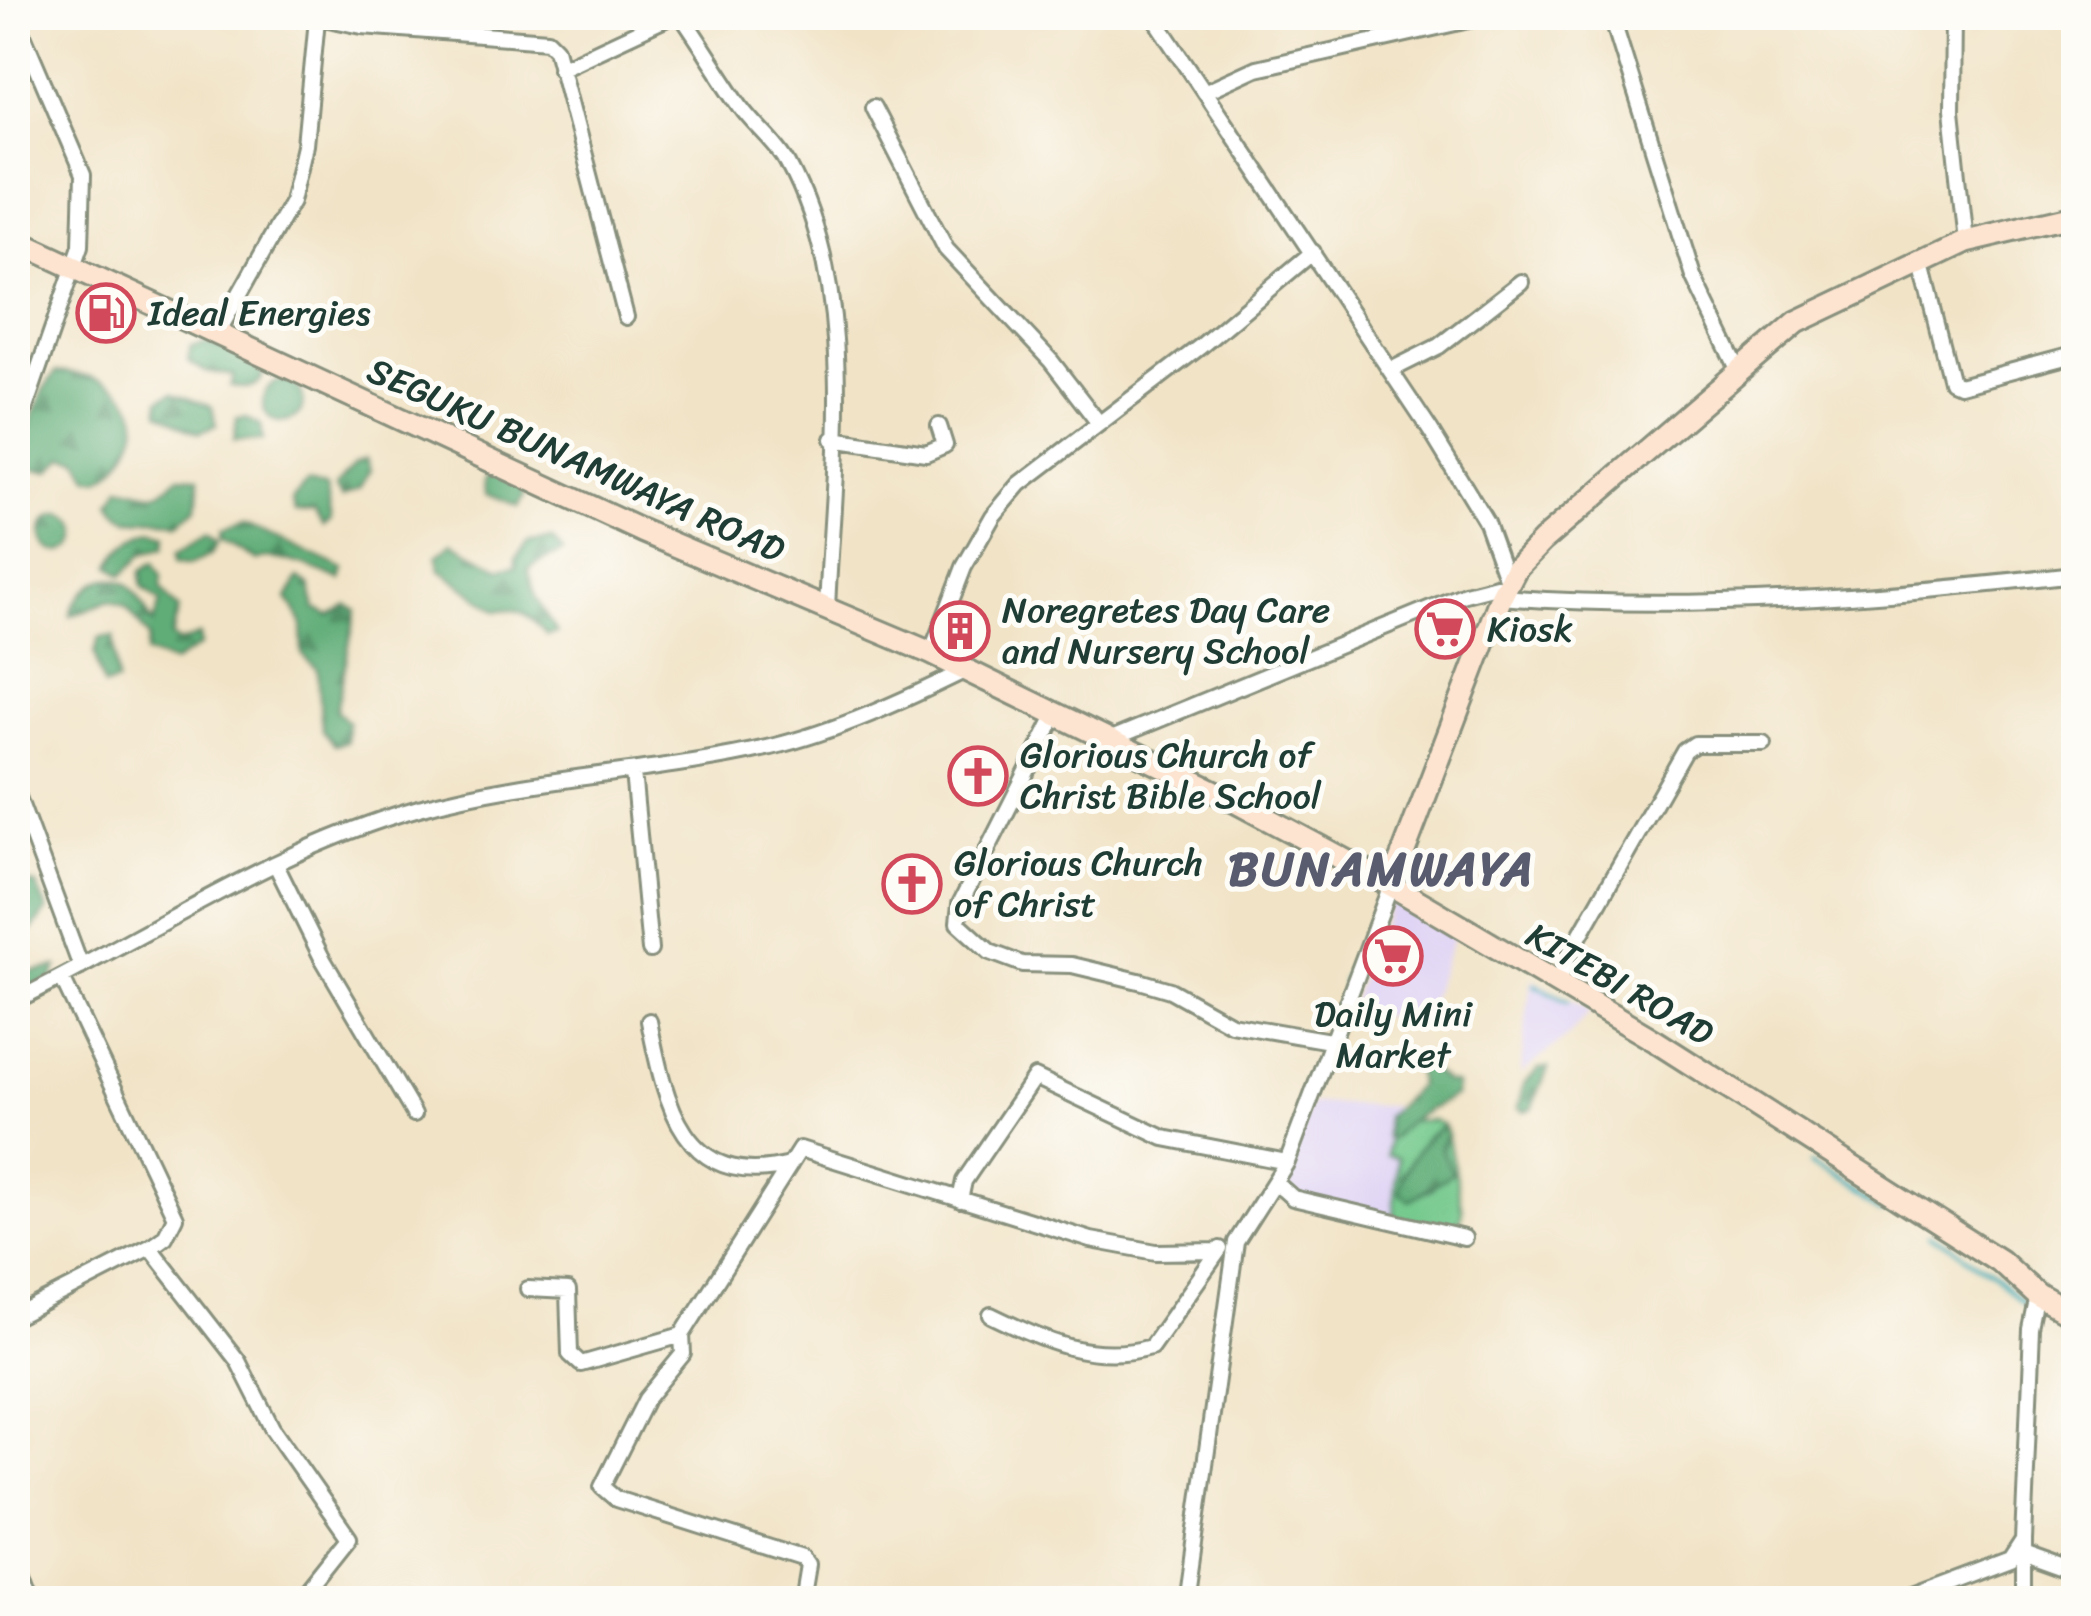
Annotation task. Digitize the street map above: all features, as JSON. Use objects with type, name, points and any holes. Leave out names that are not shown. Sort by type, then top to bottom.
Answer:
[{"type":"main road","points":[[1391,885],[1505,590],[1542,541],[1796,322],[1965,242],[2076,216]]},
{"type":"main road","name":"SEGUKU BUNAMWAYA ROAD","points":[[15,240],[642,531],[932,652],[1109,740]]},
{"type":"main road","name":"KITEBI ROAD","points":[[1109,740],[1391,885],[1558,983],[2000,1261],[2039,1298],[2076,1318]]},
{"type":"street","points":[[560,68],[677,15],[744,110],[788,162],[817,233],[831,308],[833,439],[827,609]]},
{"type":"street","points":[[1153,15],[1391,370],[1486,523],[1505,590]]},
{"type":"street","points":[[1206,91],[1256,68],[1491,15]]},
{"type":"street","points":[[1610,15],[1694,276],[1739,371]]},
{"type":"street","points":[[1952,15],[1951,110],[1965,242]]},
{"type":"street","points":[[15,16],[83,175],[82,246],[15,437]]},
{"type":"street","points":[[217,334],[292,201],[305,145],[313,17],[413,21],[536,37],[556,49],[626,317]]},
{"type":"street","points":[[873,107],[946,249],[1051,361],[1098,422]]},
{"type":"street","points":[[932,652],[964,567],[993,516],[1020,484],[1202,346],[1313,252]]},
{"type":"street","points":[[1921,261],[1952,382],[1959,385],[2076,354]]},
{"type":"street","points":[[1391,370],[1439,346],[1521,282]]},
{"type":"street","points":[[833,439],[926,453],[945,445],[939,426]]},
{"type":"street","points":[[1109,740],[1465,594],[1505,590],[1572,603],[1802,597],[2076,575]]},
{"type":"street","points":[[15,1001],[276,865],[416,809],[498,790],[774,746],[874,711],[966,670]]},
{"type":"street","points":[[1056,714],[960,904],[958,923],[990,952],[1022,964],[1072,965],[1143,982],[1170,990],[1231,1024],[1330,1041]]},
{"type":"street","points":[[1558,983],[1567,958],[1685,751],[1695,744],[1764,744]]},
{"type":"street","points":[[633,772],[650,950]]},
{"type":"street","points":[[15,789],[81,967]]},
{"type":"street","points":[[276,865],[321,956],[414,1114]]},
{"type":"street","points":[[1186,1601],[1236,1242],[1287,1162],[1391,885]]},
{"type":"street","points":[[15,1317],[150,1248],[165,1237],[175,1217],[62,978]]},
{"type":"street","points":[[649,1021],[675,1121],[690,1146],[757,1171],[790,1165]]},
{"type":"street","points":[[960,1200],[964,1181],[1035,1077],[1164,1138],[1287,1162]]},
{"type":"street","points":[[801,1601],[807,1565],[802,1558],[616,1499],[602,1487],[646,1399],[683,1354],[682,1335],[800,1150],[813,1150],[1091,1240],[1156,1252],[1218,1250],[1236,1242]]},
{"type":"street","points":[[1275,1182],[1293,1198],[1315,1205],[1464,1238]]},
{"type":"street","points":[[150,1248],[238,1361],[272,1428],[346,1532],[346,1544],[299,1601]]},
{"type":"street","points":[[991,1315],[1057,1346],[1095,1353],[1151,1347],[1218,1250]]},
{"type":"street","points":[[528,1289],[568,1291],[570,1354],[581,1364],[682,1335]]},
{"type":"street","points":[[2023,1601],[2032,1330],[2039,1298]]},
{"type":"street","points":[[2023,1546],[2076,1572]]},
{"type":"street","points":[[1900,1601],[2010,1560],[2023,1546]]},
{"type":"street","points":[[15,1551],[33,1601]]},
{"type":"shaded area","points":[[1392,899],[1455,932],[1421,1027],[1349,1007]]},
{"type":"shaded area","points":[[1531,979],[1590,1011],[1572,1033],[1520,1074]]},
{"type":"shaded area","points":[[1312,1104],[1394,1106],[1387,1154],[1398,1156],[1393,1222],[1305,1198],[1282,1184]]},
{"type":"green space","points":[[206,340],[244,356],[263,374],[249,386],[230,385],[233,376],[207,371],[188,358],[191,344]]},
{"type":"green space","points":[[56,372],[105,384],[130,402],[136,414],[137,428],[128,451],[100,479],[89,477],[79,459],[64,457],[50,471],[24,468],[18,453],[43,390]]},
{"type":"green space","points":[[283,381],[297,387],[303,401],[297,415],[283,421],[269,415],[263,401],[269,387]]},
{"type":"green space","points":[[174,391],[213,407],[217,424],[201,430],[162,409],[162,398]]},
{"type":"green space","points":[[237,416],[261,423],[263,440],[234,439]]},
{"type":"green space","points":[[366,459],[370,470],[360,489],[342,498],[335,487],[354,464]]},
{"type":"green space","points":[[494,469],[521,483],[524,497],[517,507],[486,494],[485,480]]},
{"type":"green space","points":[[179,476],[200,477],[197,507],[179,524],[125,520],[111,505],[121,488],[157,494]]},
{"type":"green space","points":[[305,485],[326,488],[332,520],[325,527],[314,511],[296,512],[292,501]]},
{"type":"green space","points":[[60,516],[73,521],[78,534],[73,547],[60,552],[47,547],[42,534],[47,521]]},
{"type":"green space","points":[[243,523],[345,570],[342,580],[285,561],[255,561],[222,539],[223,530]]},
{"type":"green space","points":[[210,532],[219,542],[212,554],[194,562],[182,559],[181,550]]},
{"type":"green space","points":[[155,533],[168,536],[167,547],[143,555],[123,574],[112,566],[129,544]]},
{"type":"green space","points":[[553,540],[563,552],[528,567],[536,597],[557,633],[547,635],[520,611],[498,611],[440,570],[438,556],[453,543],[501,569],[516,566],[516,557],[529,542]]},
{"type":"green space","points":[[155,563],[163,575],[161,586],[180,609],[172,638],[179,643],[198,636],[198,647],[173,664],[149,653],[151,637],[126,605],[110,600],[71,616],[86,590],[114,578],[132,587],[154,622],[161,600],[142,585],[142,571]]},
{"type":"green space","points":[[299,579],[309,586],[315,609],[330,615],[348,605],[356,611],[336,711],[348,722],[346,742],[334,745],[322,730],[318,669],[303,654],[302,623],[287,599]]},
{"type":"green space","points":[[113,635],[118,681],[105,685],[95,652],[99,637]]},
{"type":"green space","points":[[25,883],[36,885],[47,910],[15,954],[15,891]]},
{"type":"green space","points":[[57,967],[53,977],[15,994],[15,974]]},
{"type":"green space","points":[[1424,1064],[1445,1082],[1457,1085],[1456,1095],[1409,1121],[1392,1139],[1386,1138],[1386,1117],[1418,1086],[1416,1067]]},
{"type":"green space","points":[[1548,1067],[1532,1108],[1518,1108],[1524,1083],[1539,1068]]},
{"type":"green space","points":[[1434,1120],[1443,1125],[1426,1137],[1401,1175],[1410,1200],[1433,1188],[1447,1133],[1462,1210],[1458,1227],[1451,1231],[1394,1217],[1398,1157],[1387,1155],[1389,1139],[1409,1121]]},
{"type":"green space","points":[[1443,1125],[1447,1133],[1441,1147],[1452,1173],[1410,1200],[1400,1192],[1405,1173],[1421,1146]]},
{"type":"waterway","points":[[1360,942],[1373,915]]},
{"type":"waterway","points":[[1343,983],[1357,951]]},
{"type":"waterway","points":[[1535,985],[1568,1002]]},
{"type":"waterway","points":[[1815,1157],[1892,1204]]},
{"type":"waterway","points":[[1941,1236],[2027,1304]]},
{"type":"waterway","points":[[2062,1322],[2076,1331]]},
{"type":"place","name":"Ideal Energies","points":[[106,313]]},
{"type":"place","name":"Kiosk","points":[[1445,629]]},
{"type":"place","name":"Noregretes Day Care and Nursery School","points":[[960,631]]},
{"type":"place","name":"Glorious Church of Christ Bible School","points":[[978,776]]},
{"type":"place","name":"Glorious Church of Christ","points":[[912,884]]},
{"type":"place","name":"Daily Mini Market","points":[[1393,956]]},
{"type":"district","name":"BUNAMWAYA","points":[[1382,868]]}]
